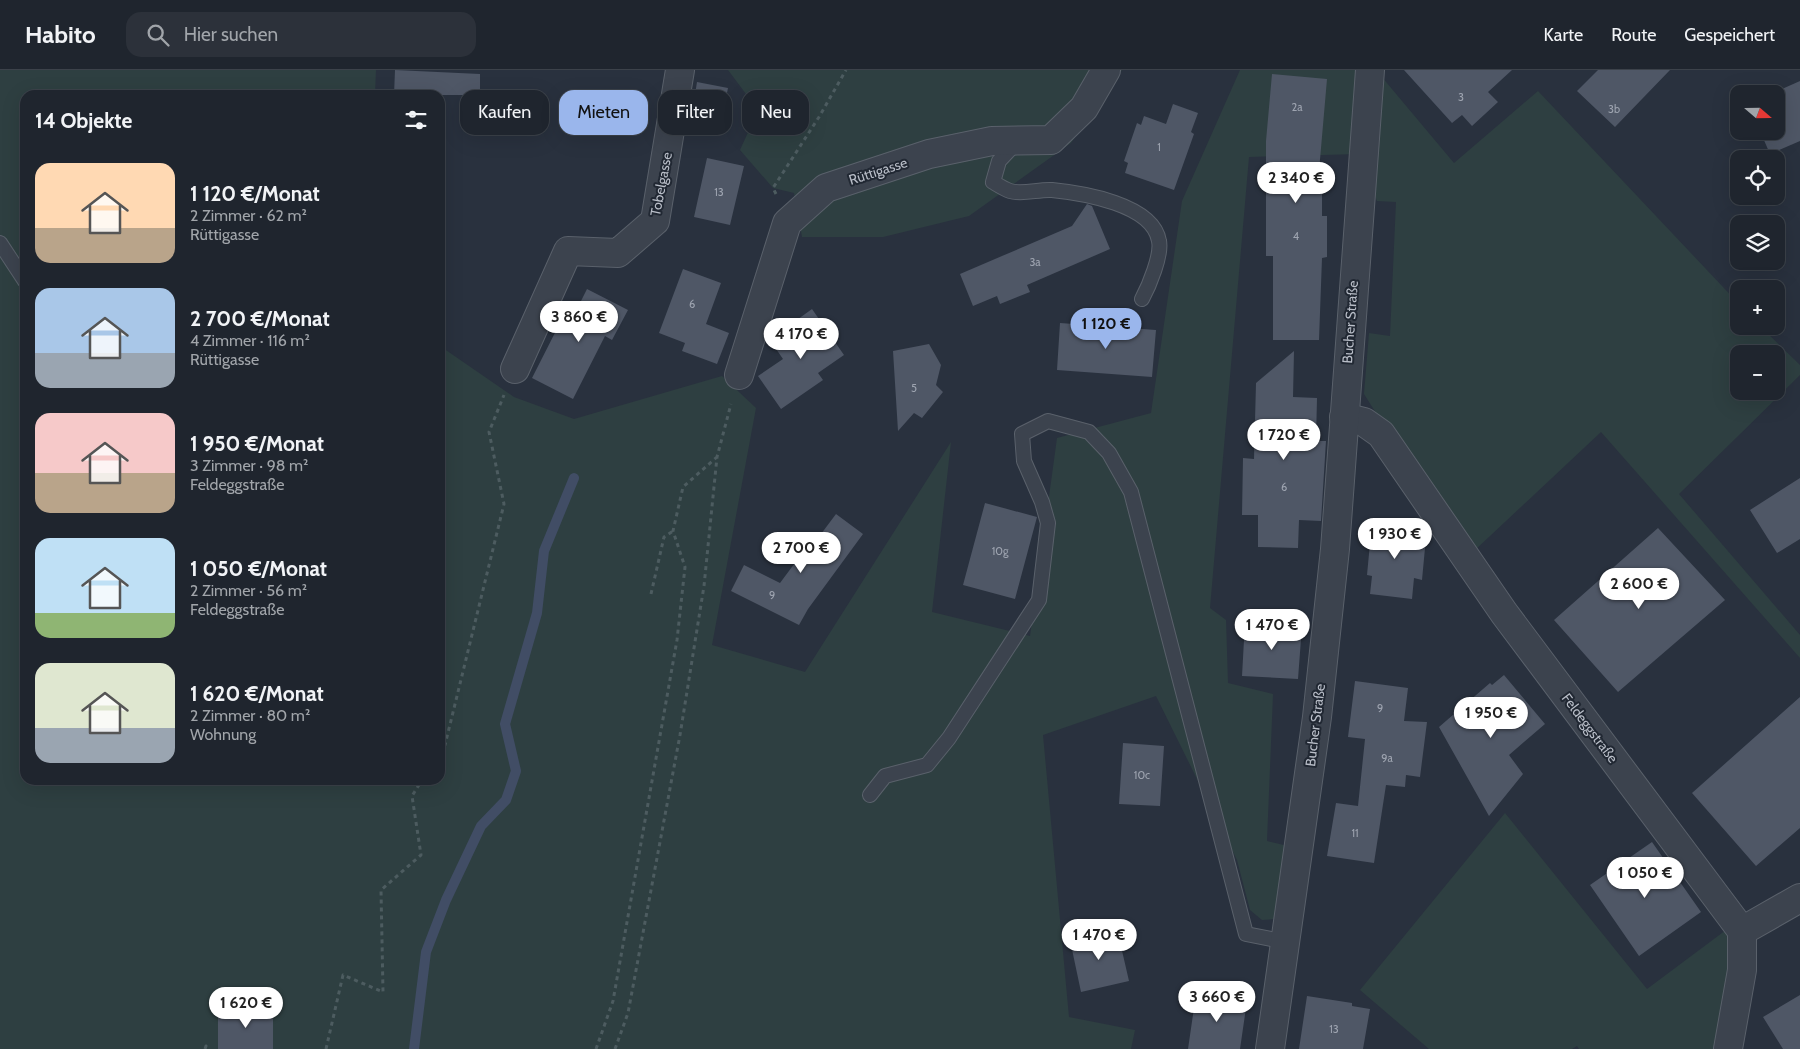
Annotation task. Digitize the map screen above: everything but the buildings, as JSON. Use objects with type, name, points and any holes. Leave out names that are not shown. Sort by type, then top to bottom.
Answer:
[{"type":"street","name":"Tobelgasse","points":[[515,369],[568,251],[618,253],[655,221],[680,70]]},
{"type":"street","name":"Rüttigasse","points":[[787,222],[826,188],[929,154],[992,141],[1051,140],[1084,108],[1106,70]]},
{"type":"street","name":"Bucher Straße","points":[[1270,1049],[1318,707],[1335,549],[1370,70]]},
{"type":"street","points":[[738,375],[787,222]]},
{"type":"street","name":"Feldeggstraße","points":[[1344,416],[1364,422],[1381,434],[1504,613],[1742,930]]},
{"type":"street","points":[[1728,1049],[1742,970],[1742,930],[1800,898]]},
{"type":"lane","points":[[1019,140],[999,161],[993,182],[1011,191],[1050,190],[1089,195],[1124,206],[1151,222],[1160,242],[1152,281],[1142,299]]},
{"type":"lane","points":[[0,243],[20,273]]},
{"type":"lane","points":[[870,795],[885,776],[927,765],[949,738],[1038,600],[1048,523],[1042,502],[1024,461],[1022,434],[1048,421],[1089,432],[1109,453],[1131,492],[1246,934],[1286,942]]},
{"type":"path","points":[[787,222],[773,188],[819,117],[846,70]]},
{"type":"path","points":[[445,745],[504,504],[489,432],[515,369]]},
{"type":"path","points":[[615,1049],[628,1013],[680,734],[704,586],[717,457],[738,375]]},
{"type":"path","points":[[596,1049],[613,1001],[677,640],[685,567],[673,530],[683,487],[717,457]]},
{"type":"path","points":[[651,594],[664,537],[673,530]]},
{"type":"path","points":[[326,1049],[343,975],[383,992],[382,890],[420,855],[412,796],[419,785]]},
{"type":"shaded area","points":[[0,70],[376,70],[375,90],[20,90],[20,785],[445,785],[445,349],[514,397],[574,419],[722,376],[756,408],[712,645],[805,672],[951,442],[932,612],[1030,636],[1057,438],[1151,413],[1182,201],[1240,70],[1376,70],[1454,163],[1538,91],[1730,294],[1730,335],[1769,335],[1779,345],[1730,345],[1730,400],[1775,400],[1679,494],[1800,635],[1800,658],[1601,432],[1474,551],[1394,429],[1376,413],[1364,394],[1369,333],[1390,336],[1396,202],[1377,201],[1358,154],[1249,157],[1210,608],[1226,620],[1228,683],[1273,694],[1267,841],[1288,846],[1274,919],[1262,920],[1250,910],[1237,860],[1156,696],[1043,735],[1069,1017],[1135,1030],[1131,1049],[0,1049]]},
{"type":"shaded area","points":[[728,70],[1122,70],[1071,143],[969,216],[883,237],[802,237],[794,193],[773,188],[740,150],[747,135],[809,135],[809,90],[743,90]]},
{"type":"shaded area","points":[[1785,350],[1800,365],[1800,375],[1785,390]]},
{"type":"shaded area","points":[[1505,813],[1647,989],[1726,930],[1736,953],[1716,1049],[1579,1049],[1577,1046],[1572,1049],[1429,1049],[1360,990]]},
{"type":"waterway","points":[[414,1049],[426,952],[446,900],[481,826],[506,800],[516,771],[505,724],[537,613],[544,551],[574,478]]}]
